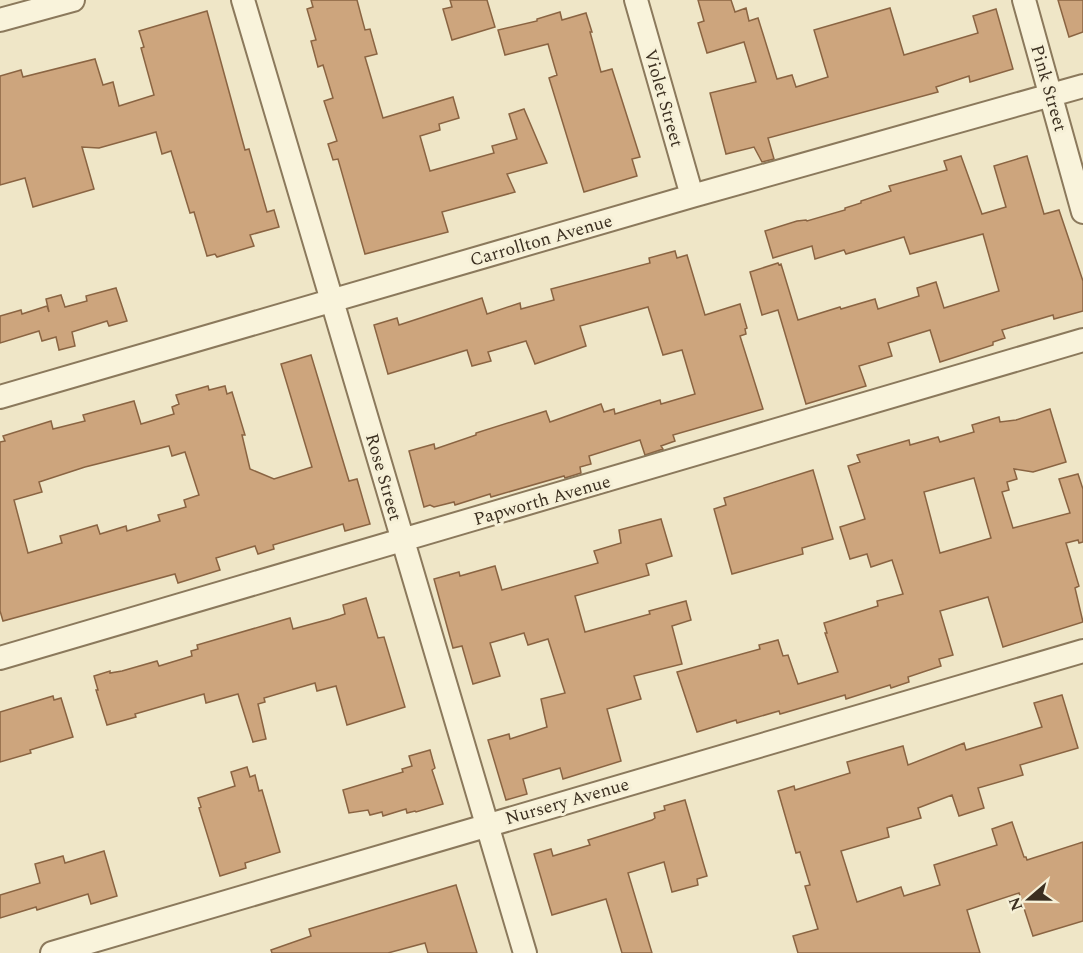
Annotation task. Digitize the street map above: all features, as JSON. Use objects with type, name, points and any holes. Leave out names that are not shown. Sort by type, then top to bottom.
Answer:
[{"type":"street","points":[[0,20],[73,0]]},
{"type":"street","name":"Rose Street","points":[[243,0],[525,953]]},
{"type":"street","name":"Violet Street","points":[[636,0],[692,196]]},
{"type":"street","name":"Pink Street","points":[[1024,0],[1083,212]]},
{"type":"street","name":"Carrollton Avenue","points":[[0,397],[692,196],[1083,86]]},
{"type":"street","name":"Papworth Avenue","points":[[0,658],[1083,340]]},
{"type":"street","name":"Nursery Avenue","points":[[52,953],[1083,651]]},
{"type":"building","points":[[311,0],[357,0],[365,30],[370,29],[377,54],[365,57],[383,118],[453,97],[459,118],[439,124],[440,130],[420,136],[430,171],[494,153],[492,146],[517,139],[509,114],[524,109],[547,163],[507,174],[515,192],[442,212],[448,232],[365,254],[338,159],[333,160],[328,144],[337,141],[324,101],[333,98],[323,65],[318,67],[311,41],[316,40],[307,9],[313,7]]},
{"type":"building","points":[[450,0],[487,0],[495,27],[452,40],[443,9],[452,7]]},
{"type":"building","points":[[698,0],[731,0],[735,12],[746,8],[749,21],[758,18],[777,79],[792,75],[796,87],[828,77],[814,30],[890,8],[904,55],[978,33],[973,16],[996,9],[1013,69],[970,82],[969,76],[936,87],[938,92],[768,138],[774,159],[762,162],[754,147],[726,154],[710,93],[756,82],[744,42],[707,53],[698,23],[704,21]]},
{"type":"building","points":[[1058,0],[1083,0],[1083,32],[1069,37]]},
{"type":"building","points":[[207,11],[245,150],[249,149],[267,212],[274,210],[279,227],[250,235],[254,246],[217,257],[215,254],[207,256],[194,212],[190,213],[171,151],[162,154],[156,132],[99,148],[82,147],[94,189],[33,207],[25,178],[0,185],[0,76],[21,70],[23,77],[95,59],[103,85],[113,82],[119,106],[154,95],[141,48],[144,47],[139,31]]},
{"type":"building","points":[[560,12],[562,20],[586,13],[601,72],[612,69],[640,157],[632,159],[637,176],[584,192],[549,78],[557,75],[548,44],[505,55],[498,30],[537,21],[537,19]]},
{"type":"building","points":[[961,156],[982,214],[1006,207],[994,166],[1027,156],[1044,214],[1059,210],[1083,281],[1083,311],[1054,319],[1053,315],[1002,330],[1005,338],[993,342],[993,345],[940,362],[930,330],[888,343],[892,356],[859,366],[866,386],[806,404],[778,310],[762,315],[750,272],[781,264],[798,320],[875,299],[878,309],[919,296],[917,288],[936,282],[944,308],[999,291],[983,234],[910,254],[904,237],[846,254],[844,250],[815,259],[812,246],[773,258],[765,231],[845,210],[861,201],[891,191],[889,186],[947,170],[944,161]]},
{"type":"building","points":[[675,251],[677,258],[687,255],[705,315],[740,304],[747,328],[745,329],[746,334],[740,336],[763,409],[673,435],[675,441],[661,446],[663,449],[645,455],[640,440],[589,456],[591,464],[580,467],[581,473],[565,478],[564,476],[491,497],[490,494],[455,505],[454,502],[424,507],[409,451],[434,444],[435,449],[476,435],[476,433],[546,411],[550,422],[601,404],[604,412],[614,409],[615,414],[660,400],[661,404],[695,394],[682,350],[663,355],[648,307],[580,326],[586,346],[535,364],[526,341],[488,352],[491,361],[472,366],[467,350],[388,374],[374,325],[397,318],[399,325],[482,298],[487,314],[520,303],[521,309],[554,300],[551,289],[650,263],[649,258]]},
{"type":"building","points":[[116,288],[127,321],[109,326],[107,321],[72,332],[75,346],[59,350],[56,337],[42,341],[39,331],[0,343],[0,316],[21,310],[22,314],[47,306],[49,312],[46,299],[61,295],[65,307],[87,301],[86,296]]},
{"type":"building","points":[[311,355],[349,481],[357,479],[370,524],[345,531],[343,524],[273,545],[274,549],[258,554],[255,546],[216,558],[220,570],[178,583],[175,574],[3,621],[0,611],[0,442],[5,441],[3,436],[51,421],[53,429],[85,421],[83,415],[134,401],[141,424],[174,414],[172,407],[179,404],[176,395],[208,386],[209,390],[225,386],[227,394],[232,392],[245,435],[242,435],[250,469],[274,479],[312,467],[281,364]],"holes":[[[169,446],[172,456],[185,452],[199,495],[184,500],[186,507],[158,515],[160,521],[127,531],[126,526],[100,534],[97,525],[60,536],[62,543],[28,553],[14,500],[42,492],[39,482],[85,467]]]},
{"type":"building","points":[[1050,409],[1066,462],[1033,472],[1014,469],[1017,479],[1007,482],[1009,490],[1002,492],[1013,528],[1070,513],[1059,479],[1078,474],[1083,489],[1083,542],[1079,543],[1078,540],[1066,543],[1079,586],[1075,588],[1083,622],[1003,647],[988,597],[940,611],[953,655],[939,659],[941,666],[908,677],[909,682],[891,688],[890,685],[846,699],[845,695],[780,714],[779,711],[737,723],[736,720],[697,732],[677,672],[760,649],[759,645],[778,640],[783,656],[788,655],[798,684],[838,672],[824,623],[878,606],[877,601],[903,594],[892,560],[871,567],[867,554],[850,559],[840,527],[865,519],[848,466],[860,462],[857,455],[909,440],[910,445],[938,437],[940,442],[974,432],[972,425],[999,417],[1000,422],[1016,420]],"holes":[[[974,478],[991,538],[940,553],[924,492]]]},
{"type":"building","points":[[813,470],[833,539],[802,548],[803,554],[732,574],[714,509],[726,505],[724,498]]},
{"type":"building","points":[[661,519],[672,556],[646,564],[649,575],[575,596],[585,632],[650,614],[649,611],[686,601],[691,620],[672,626],[682,664],[634,676],[641,699],[607,709],[621,761],[563,779],[560,768],[523,779],[527,794],[506,800],[488,740],[509,734],[510,739],[547,727],[541,699],[565,693],[548,639],[528,645],[524,633],[490,643],[500,676],[473,684],[462,646],[453,648],[434,579],[459,572],[460,576],[495,566],[502,590],[598,563],[594,551],[621,543],[619,530]]},
{"type":"building","points":[[366,598],[378,638],[384,637],[405,707],[347,725],[336,686],[317,691],[315,683],[264,698],[265,702],[258,704],[266,739],[253,742],[238,694],[206,703],[204,694],[135,714],[136,717],[107,725],[94,676],[157,661],[159,666],[192,656],[191,651],[198,649],[197,645],[290,618],[293,629],[330,619],[345,614],[343,605]]},
{"type":"building","points":[[1062,695],[1078,748],[1020,765],[1023,775],[978,788],[984,808],[959,816],[952,795],[918,808],[921,818],[887,828],[889,837],[841,851],[857,902],[901,887],[904,896],[940,885],[934,865],[997,845],[992,829],[1012,822],[1027,860],[1083,842],[1083,921],[1033,936],[1019,893],[967,910],[980,953],[798,953],[793,936],[818,929],[805,886],[810,885],[800,852],[796,853],[778,791],[794,786],[795,790],[850,773],[847,762],[903,746],[908,765],[964,743],[966,750],[1042,727],[1034,703]]},
{"type":"building","points":[[53,696],[54,700],[61,698],[73,737],[0,762],[0,712]]},
{"type":"building","points":[[430,750],[435,768],[432,770],[443,804],[416,812],[407,813],[406,809],[383,816],[382,812],[370,815],[368,810],[349,813],[343,790],[403,772],[402,769],[412,766],[409,756]]},
{"type":"building","points":[[247,767],[250,777],[255,775],[259,791],[262,790],[280,852],[245,863],[246,868],[220,876],[198,798],[235,786],[231,772]]},
{"type":"building","points":[[685,800],[707,876],[697,879],[698,885],[672,892],[664,862],[628,873],[652,953],[622,953],[606,899],[552,915],[534,854],[551,849],[553,856],[590,845],[588,840],[652,820],[655,818],[654,813],[665,810],[664,806]]},
{"type":"building","points":[[104,851],[117,896],[91,904],[88,894],[37,910],[36,907],[0,918],[0,895],[40,883],[35,864],[63,856],[65,863]]},
{"type":"building","points":[[456,885],[477,953],[428,953],[425,943],[388,953],[272,953],[271,950],[311,936],[309,929]]}]
